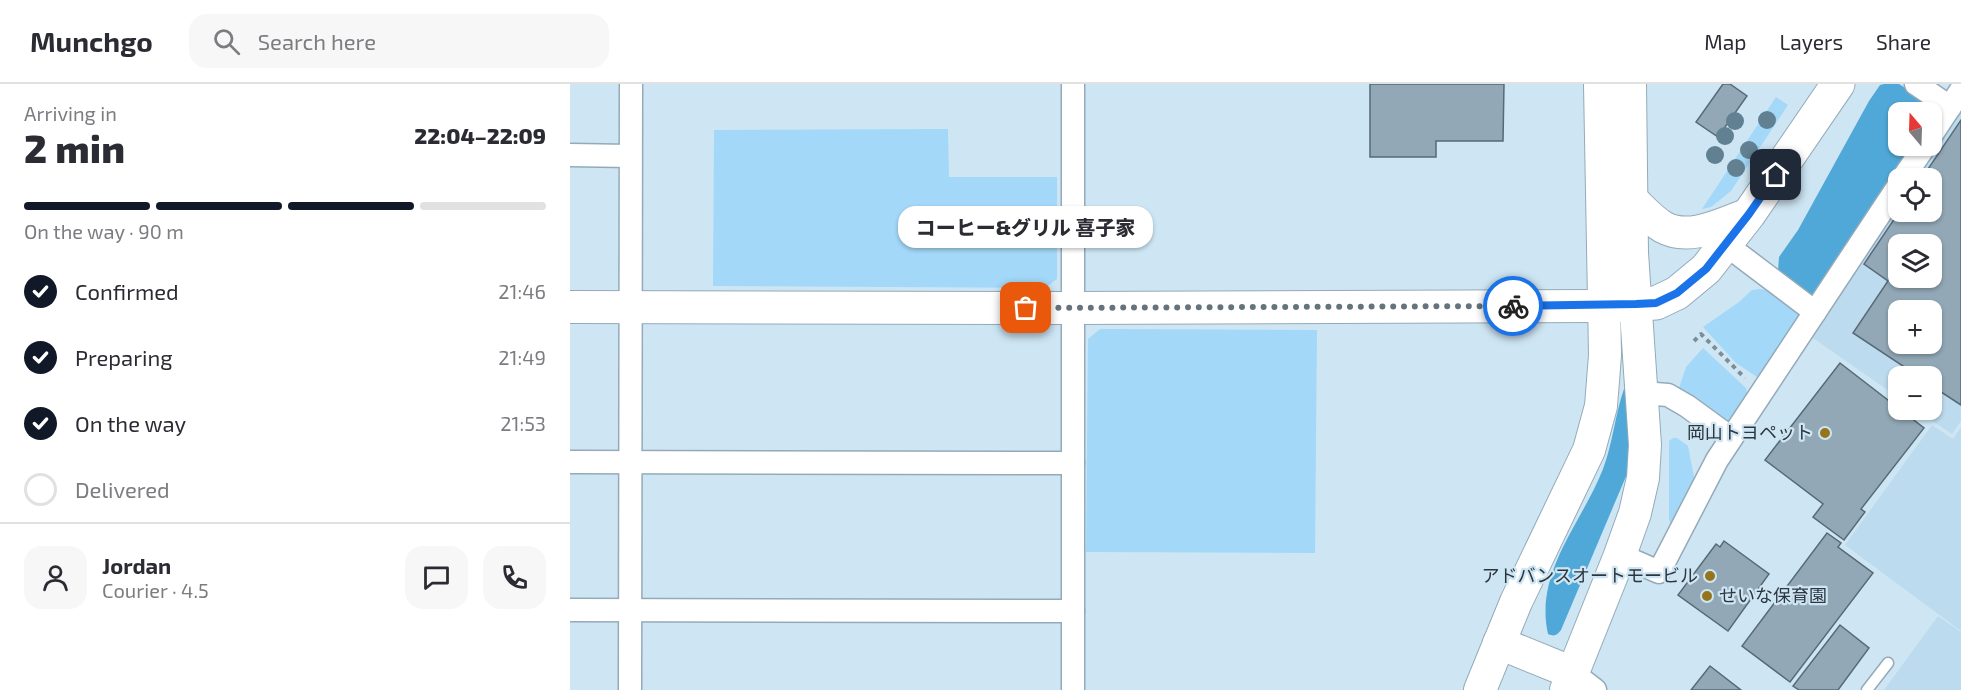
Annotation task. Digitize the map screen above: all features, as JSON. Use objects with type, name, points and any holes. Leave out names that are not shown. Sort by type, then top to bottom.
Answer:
[{"type":"main road","points":[[1604,306],[1656,303],[1677,293],[1706,269],[1749,214],[1838,84]]},
{"type":"street","points":[[630,690],[631,84]]},
{"type":"street","points":[[1072,84],[1073,690]]},
{"type":"street","points":[[1480,690],[1516,602],[1589,450],[1601,406],[1605,355],[1600,84]]},
{"type":"street","points":[[1499,643],[1578,684],[1635,513],[1643,478],[1645,445],[1630,199],[1630,84]]},
{"type":"street","points":[[1916,84],[1956,99],[1942,119]]},
{"type":"street","points":[[570,155],[630,156]]},
{"type":"street","points":[[1630,199],[1663,227],[1679,232],[1695,233],[1749,214]]},
{"type":"street","points":[[1620,555],[1659,572],[1717,460],[1888,201]]},
{"type":"street","points":[[1725,244],[1815,312]]},
{"type":"street","points":[[570,307],[1604,306]]},
{"type":"street","points":[[1642,393],[1668,395],[1731,438]]},
{"type":"street","points":[[570,462],[1073,463]]},
{"type":"street","points":[[570,610],[1073,611]]},
{"type":"lane","points":[[1867,690],[1888,663]]},
{"type":"path","points":[[1694,341],[1701,334],[1761,394]]},
{"type":"shaded area","points":[[1899,84],[1927,102],[1888,102],[1888,156],[1910,156],[1902,168],[1888,168],[1888,189],[1813,300],[1778,271],[1779,257],[1798,230],[1880,85]]},
{"type":"shaded area","points":[[1776,97],[1788,105],[1731,191],[1711,207],[1702,209]]},
{"type":"shaded area","points":[[1961,107],[1961,421],[1952,434],[1931,420],[1942,420],[1942,366],[1888,366],[1888,390],[1810,336],[1888,218],[1888,222],[1942,222],[1942,168],[1921,168],[1929,156],[1942,156],[1942,136]]},
{"type":"shaded area","points":[[948,129],[949,177],[1057,177],[1057,279],[1045,288],[713,286],[714,130]]},
{"type":"shaded area","points":[[1752,290],[1768,290],[1804,315],[1760,379],[1736,363],[1703,327]]},
{"type":"shaded area","points":[[1100,329],[1317,330],[1315,553],[1086,552],[1088,339]]},
{"type":"shaded area","points":[[1703,348],[1746,388],[1748,398],[1733,420],[1725,421],[1679,388],[1686,367]]},
{"type":"shaded area","points":[[1624,389],[1628,389],[1630,444],[1627,474],[1561,630],[1556,635],[1550,635],[1545,611],[1554,569],[1562,548],[1603,469]]},
{"type":"shaded area","points":[[1932,425],[1953,439],[1961,427],[1961,631],[1845,545]]},
{"type":"shaded area","points":[[1677,438],[1688,446],[1696,487],[1671,524],[1669,520],[1669,441]]},
{"type":"shaded area","points":[[1938,616],[1961,632],[1961,690],[1884,690]]},
{"type":"building","points":[[1370,84],[1504,84],[1503,141],[1436,141],[1436,157],[1370,157]]},
{"type":"building","points":[[1723,84],[1730,84],[1747,96],[1718,137],[1696,122]]},
{"type":"building","points":[[1961,120],[1961,405],[1942,393],[1942,366],[1903,366],[1853,333],[1888,281],[1864,264],[1892,222],[1942,222],[1942,168],[1929,168],[1937,156],[1942,156],[1942,148]]},
{"type":"building","points":[[1840,363],[1888,400],[1888,420],[1914,420],[1924,428],[1861,509],[1865,512],[1844,540],[1813,517],[1823,504],[1765,460]]},
{"type":"building","points":[[1827,533],[1841,543],[1838,547],[1873,573],[1790,682],[1742,646]]},
{"type":"building","points":[[1724,541],[1769,574],[1728,631],[1678,595],[1716,544],[1720,547]]},
{"type":"building","points":[[1840,625],[1869,648],[1838,690],[1799,690],[1793,686]]},
{"type":"building","points":[[1710,666],[1741,690],[1691,690]]},
{"type":"way so far","points":[[1026,308],[1513,306]]},
{"type":"place","name":"コーヒー&グリル 喜子家","points":[[1026,308]]},
{"type":"place","name":"岡山トヨペット","points":[[1825,433]]},
{"type":"place","name":"アドバンスオートモービル","points":[[1710,576]]},
{"type":"place","name":"せいな保育園","points":[[1707,596]]},
{"type":"route","points":[[1513,306],[1604,306],[1656,303],[1677,293],[1706,269],[1776,175]]}]
